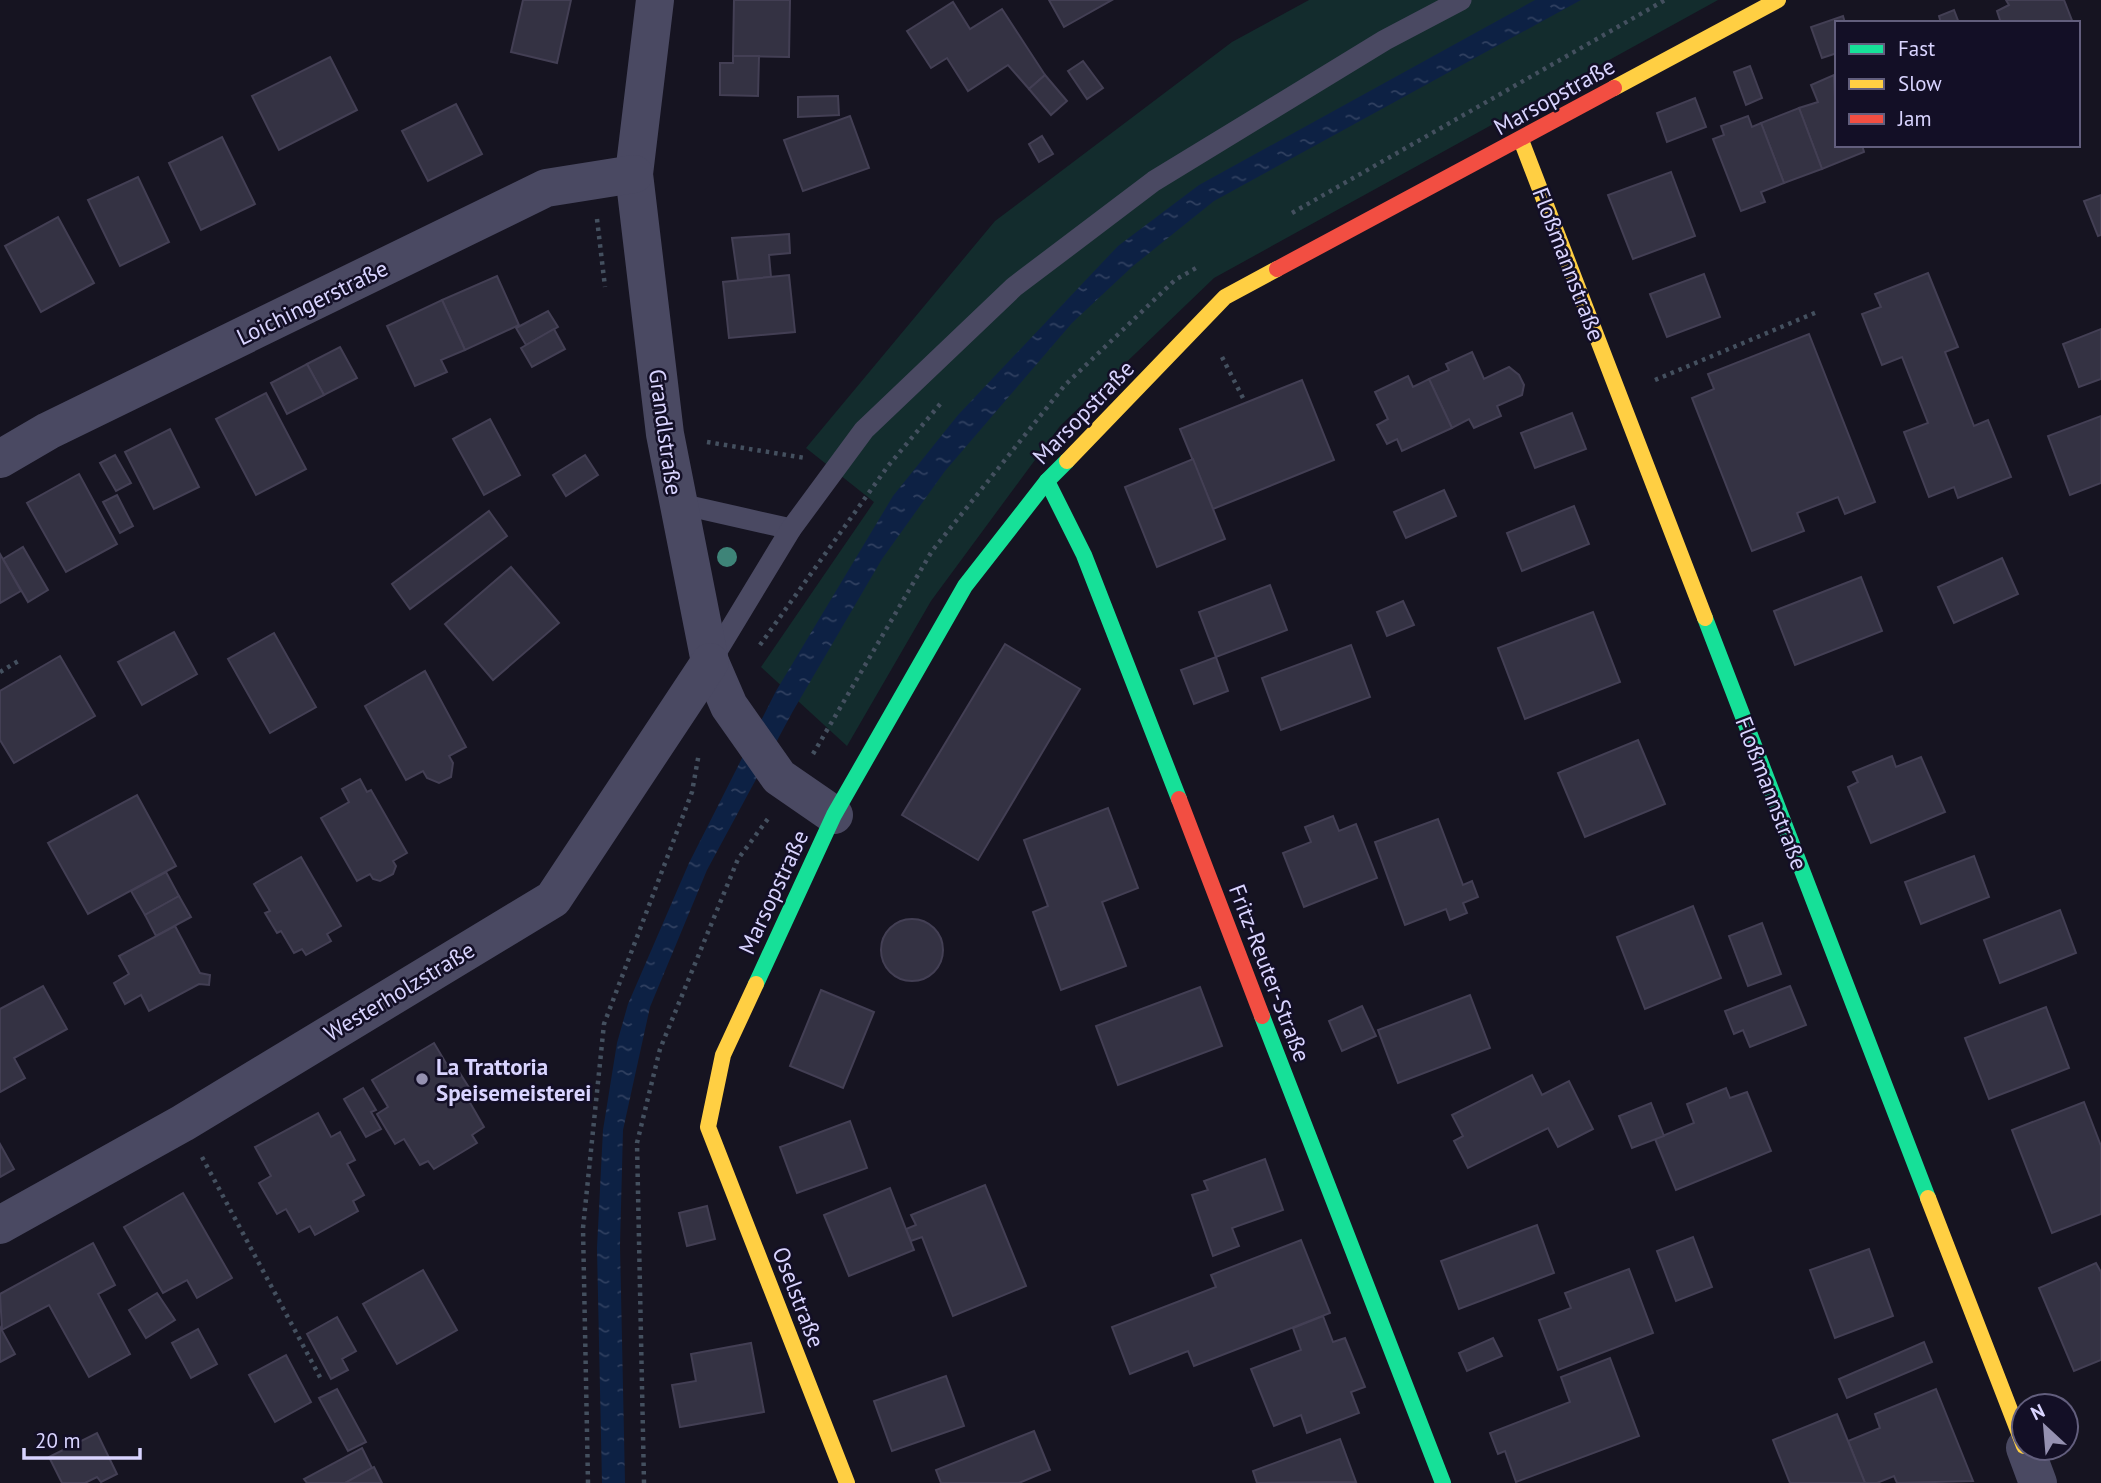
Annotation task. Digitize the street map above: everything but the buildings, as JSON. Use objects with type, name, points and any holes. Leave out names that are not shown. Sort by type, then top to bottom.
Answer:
[{"type":"street","name":"Grandlstraße","points":[[655,0],[634,174],[665,435],[676,503],[710,662],[729,706],[779,777],[834,815]]},
{"type":"street","name":"Marsopstraße","points":[[708,1126],[723,1055],[834,815],[965,586],[1047,481],[1225,297],[1778,0]]},
{"type":"street","name":"Floßmannstraße","points":[[1521,140],[2010,1411]]},
{"type":"street","name":"Loichingerstraße","points":[[0,460],[48,431],[546,188],[634,174]]},
{"type":"street","name":"Fritz-Reuter-Straße","points":[[1047,481],[1084,555],[1443,1483]]},
{"type":"street","name":"Westerholzstraße","points":[[0,1224],[183,1122],[553,899],[710,662]]},
{"type":"street","name":"Oselstraße","points":[[708,1126],[847,1483]]},
{"type":"street","name":"Floßmannstraße","points":[[2030,1462],[2038,1483]]},
{"type":"lane","points":[[710,662],[791,528],[864,430],[1014,287],[1143,189],[1385,40],[1461,0]]},
{"type":"lane","points":[[676,503],[791,528]]},
{"type":"path","points":[[1619,395],[1817,312]]},
{"type":"path","points":[[1241,394],[1245,402]]},
{"type":"path","points":[[710,662],[751,658],[888,466],[942,401]]},
{"type":"path","points":[[665,435],[805,458],[825,482]]},
{"type":"path","points":[[0,672],[20,660]]},
{"type":"path","points":[[588,1483],[583,1228],[604,1024],[692,792],[699,741]]},
{"type":"path","points":[[183,1122],[321,1379]]},
{"type":"green space","points":[[1309,0],[1718,0],[1214,278],[1060,426],[931,601],[847,746],[761,667],[874,502],[806,448],[995,221],[1232,42]]},
{"type":"water","points":[[1535,0],[1581,0],[1214,201],[1133,266],[1072,323],[945,471],[882,559],[793,711],[707,870],[650,1007],[623,1130],[620,1245],[625,1483],[602,1483],[597,1248],[603,1130],[617,1043],[628,1004],[689,863],[776,691],[893,496],[958,415],[1118,246],[1199,185]]},
{"type":"traffic: fast","points":[[756,984],[834,815],[965,586],[1047,481],[1067,461]]},
{"type":"traffic: fast","points":[[1047,481],[1084,555],[1179,799]]},
{"type":"traffic: fast","points":[[1705,618],[1928,1198]]},
{"type":"traffic: fast","points":[[1262,1016],[1443,1483]]},
{"type":"traffic: slow","points":[[1614,88],[1778,0]]},
{"type":"traffic: slow","points":[[1521,140],[1705,618]]},
{"type":"traffic: slow","points":[[1067,461],[1225,297],[1277,269]]},
{"type":"traffic: slow","points":[[756,984],[723,1055],[708,1127],[847,1483]]},
{"type":"traffic: slow","points":[[1928,1198],[2010,1410]]},
{"type":"traffic: jam","points":[[1277,269],[1614,88]]},
{"type":"traffic: jam","points":[[1179,799],[1262,1016]]},
{"type":"place","name":"La Trattoria Speisemeisterei","points":[[422,1079]]}]
